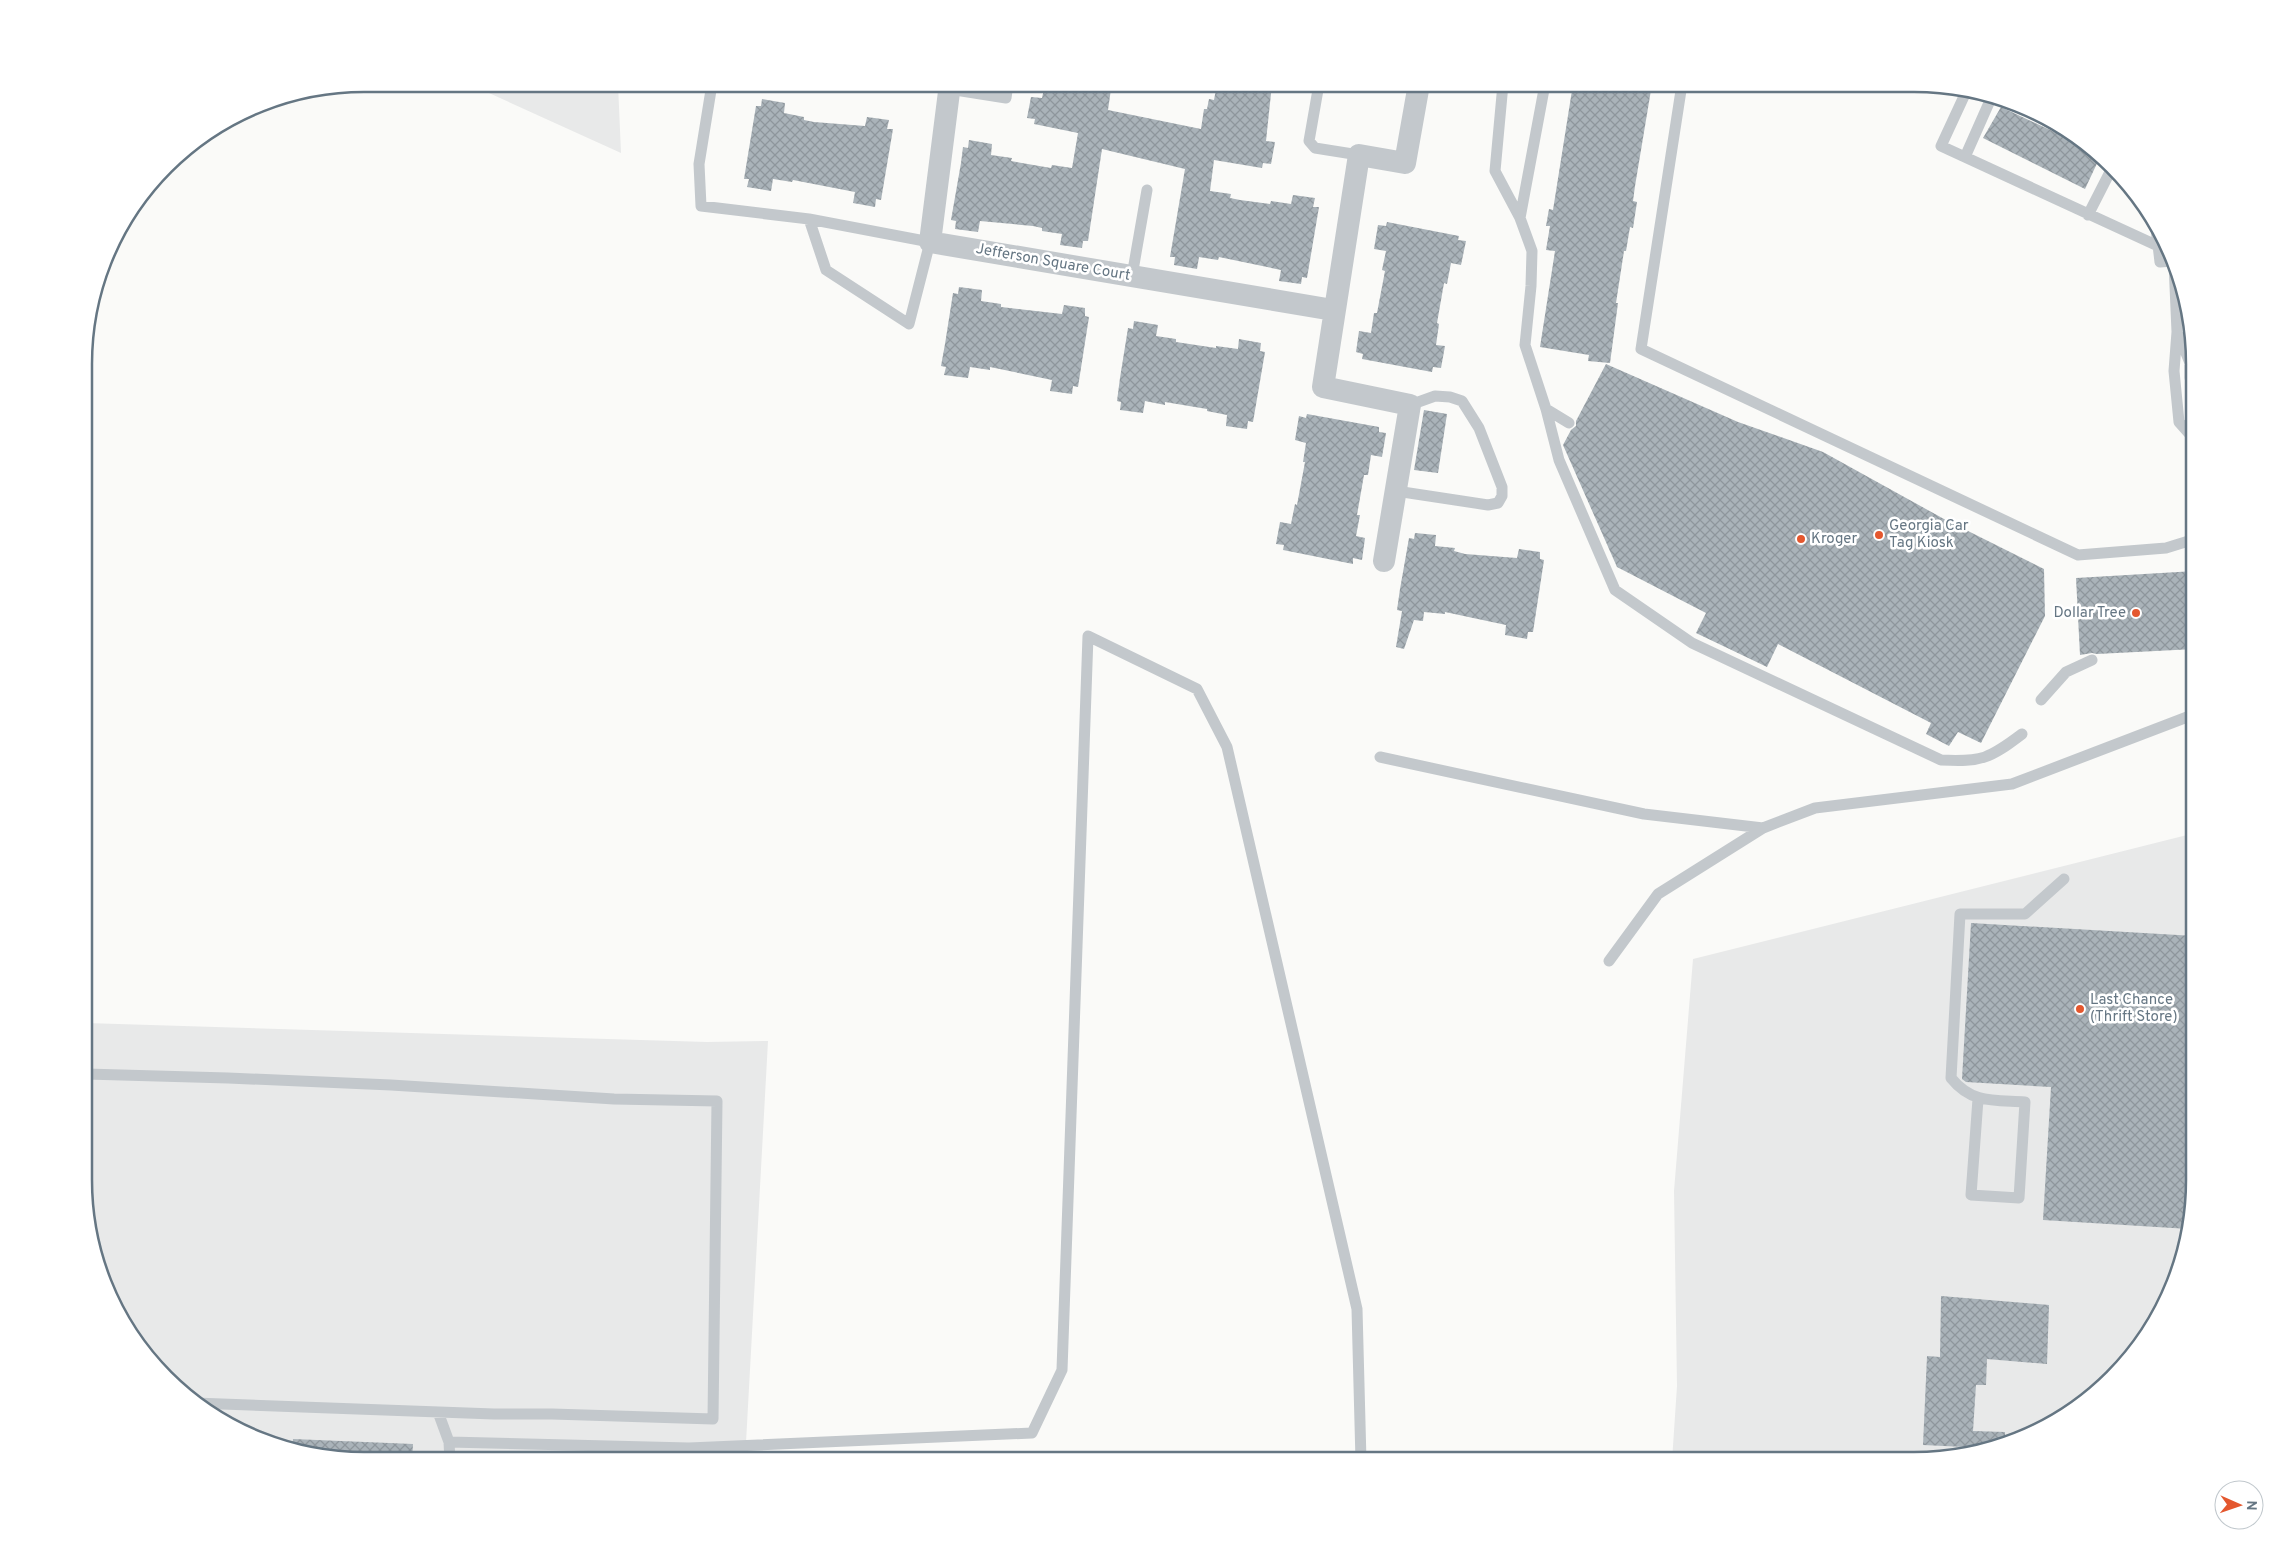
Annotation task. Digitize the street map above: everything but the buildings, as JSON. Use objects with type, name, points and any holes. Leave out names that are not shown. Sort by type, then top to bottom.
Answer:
[{"type":"street","points":[[930,242],[949,93]]},
{"type":"street","points":[[1384,561],[1410,405],[1323,387],[1333,310],[1359,155],[1405,163],[1417,93]]},
{"type":"street","name":"Jefferson Square Court","points":[[930,242],[1333,310]]},
{"type":"lane","points":[[711,93],[699,164],[701,206],[809,218],[930,242],[909,324],[826,270],[809,218]]},
{"type":"lane","points":[[983,93],[1006,98],[1007,93]]},
{"type":"lane","points":[[1317,93],[1309,142],[1315,148],[1359,155]]},
{"type":"lane","points":[[1502,93],[1495,171],[1520,218],[1532,251],[1531,286],[1525,345],[1546,409],[1559,460],[1615,590],[1692,643],[1941,760],[1968,762],[1995,755],[2022,734]]},
{"type":"lane","points":[[1520,218],[1543,93]]},
{"type":"lane","points":[[1681,93],[1641,349],[2078,555],[2166,548],[2186,542]]},
{"type":"lane","points":[[1964,97],[1941,146],[2158,246],[2160,262],[2167,262]]},
{"type":"lane","points":[[1965,157],[1989,103]]},
{"type":"lane","points":[[2088,215],[2109,174]]},
{"type":"lane","points":[[1132,276],[1147,190]]},
{"type":"lane","points":[[2176,289],[2178,332],[2174,371],[2178,422],[2186,431]]},
{"type":"lane","points":[[2178,332],[2186,353]]},
{"type":"lane","points":[[1396,491],[1488,505],[1498,503],[1502,496],[1502,487],[1479,428],[1462,401],[1450,397],[1435,396],[1410,405]]},
{"type":"lane","points":[[1546,409],[1569,423]]},
{"type":"lane","points":[[449,1442],[689,1448],[1032,1433],[1062,1370],[1088,636],[1197,689],[1228,747],[1357,1309],[1361,1452]]},
{"type":"lane","points":[[2041,700],[2066,672],[2092,660]]},
{"type":"lane","points":[[1609,961],[1658,894],[1763,828],[1815,808],[2012,784],[2186,717]]},
{"type":"lane","points":[[1380,757],[1644,814],[1763,828]]},
{"type":"lane","points":[[1978,1099],[1971,1195],[2019,1198],[2025,1102],[1978,1099],[1959,1088],[1951,1078],[1960,914],[2025,914],[2064,879]]},
{"type":"lane","points":[[92,1074],[391,1085],[614,1099],[717,1101],[712,1419],[209,1404]]},
{"type":"lane","points":[[438,1412],[449,1442],[450,1452]]},
{"type":"shaded area","points":[[489,93],[618,93],[621,153]]},
{"type":"shaded area","points":[[2186,835],[2186,1198],[2184,1216],[2177,1251],[2166,1285],[2141,1332],[2107,1373],[2066,1407],[2035,1424],[2002,1438],[1968,1447],[1932,1452],[1673,1452],[1677,1386],[1674,1191],[1693,959]]},
{"type":"shaded area","points":[[92,1023],[707,1042],[768,1041],[745,1452],[347,1452],[294,1443],[260,1432],[228,1416],[185,1385],[160,1360],[138,1332],[113,1285],[98,1234],[93,1198]]},
{"type":"place","name":"Georgia Car Tag Kiosk","points":[[1879,535]]},
{"type":"place","name":"Kroger","points":[[1801,539]]},
{"type":"place","name":"Dollar Tree","points":[[2136,613]]},
{"type":"place","name":"Last Chance (Thrift Store)","points":[[2080,1009]]}]
